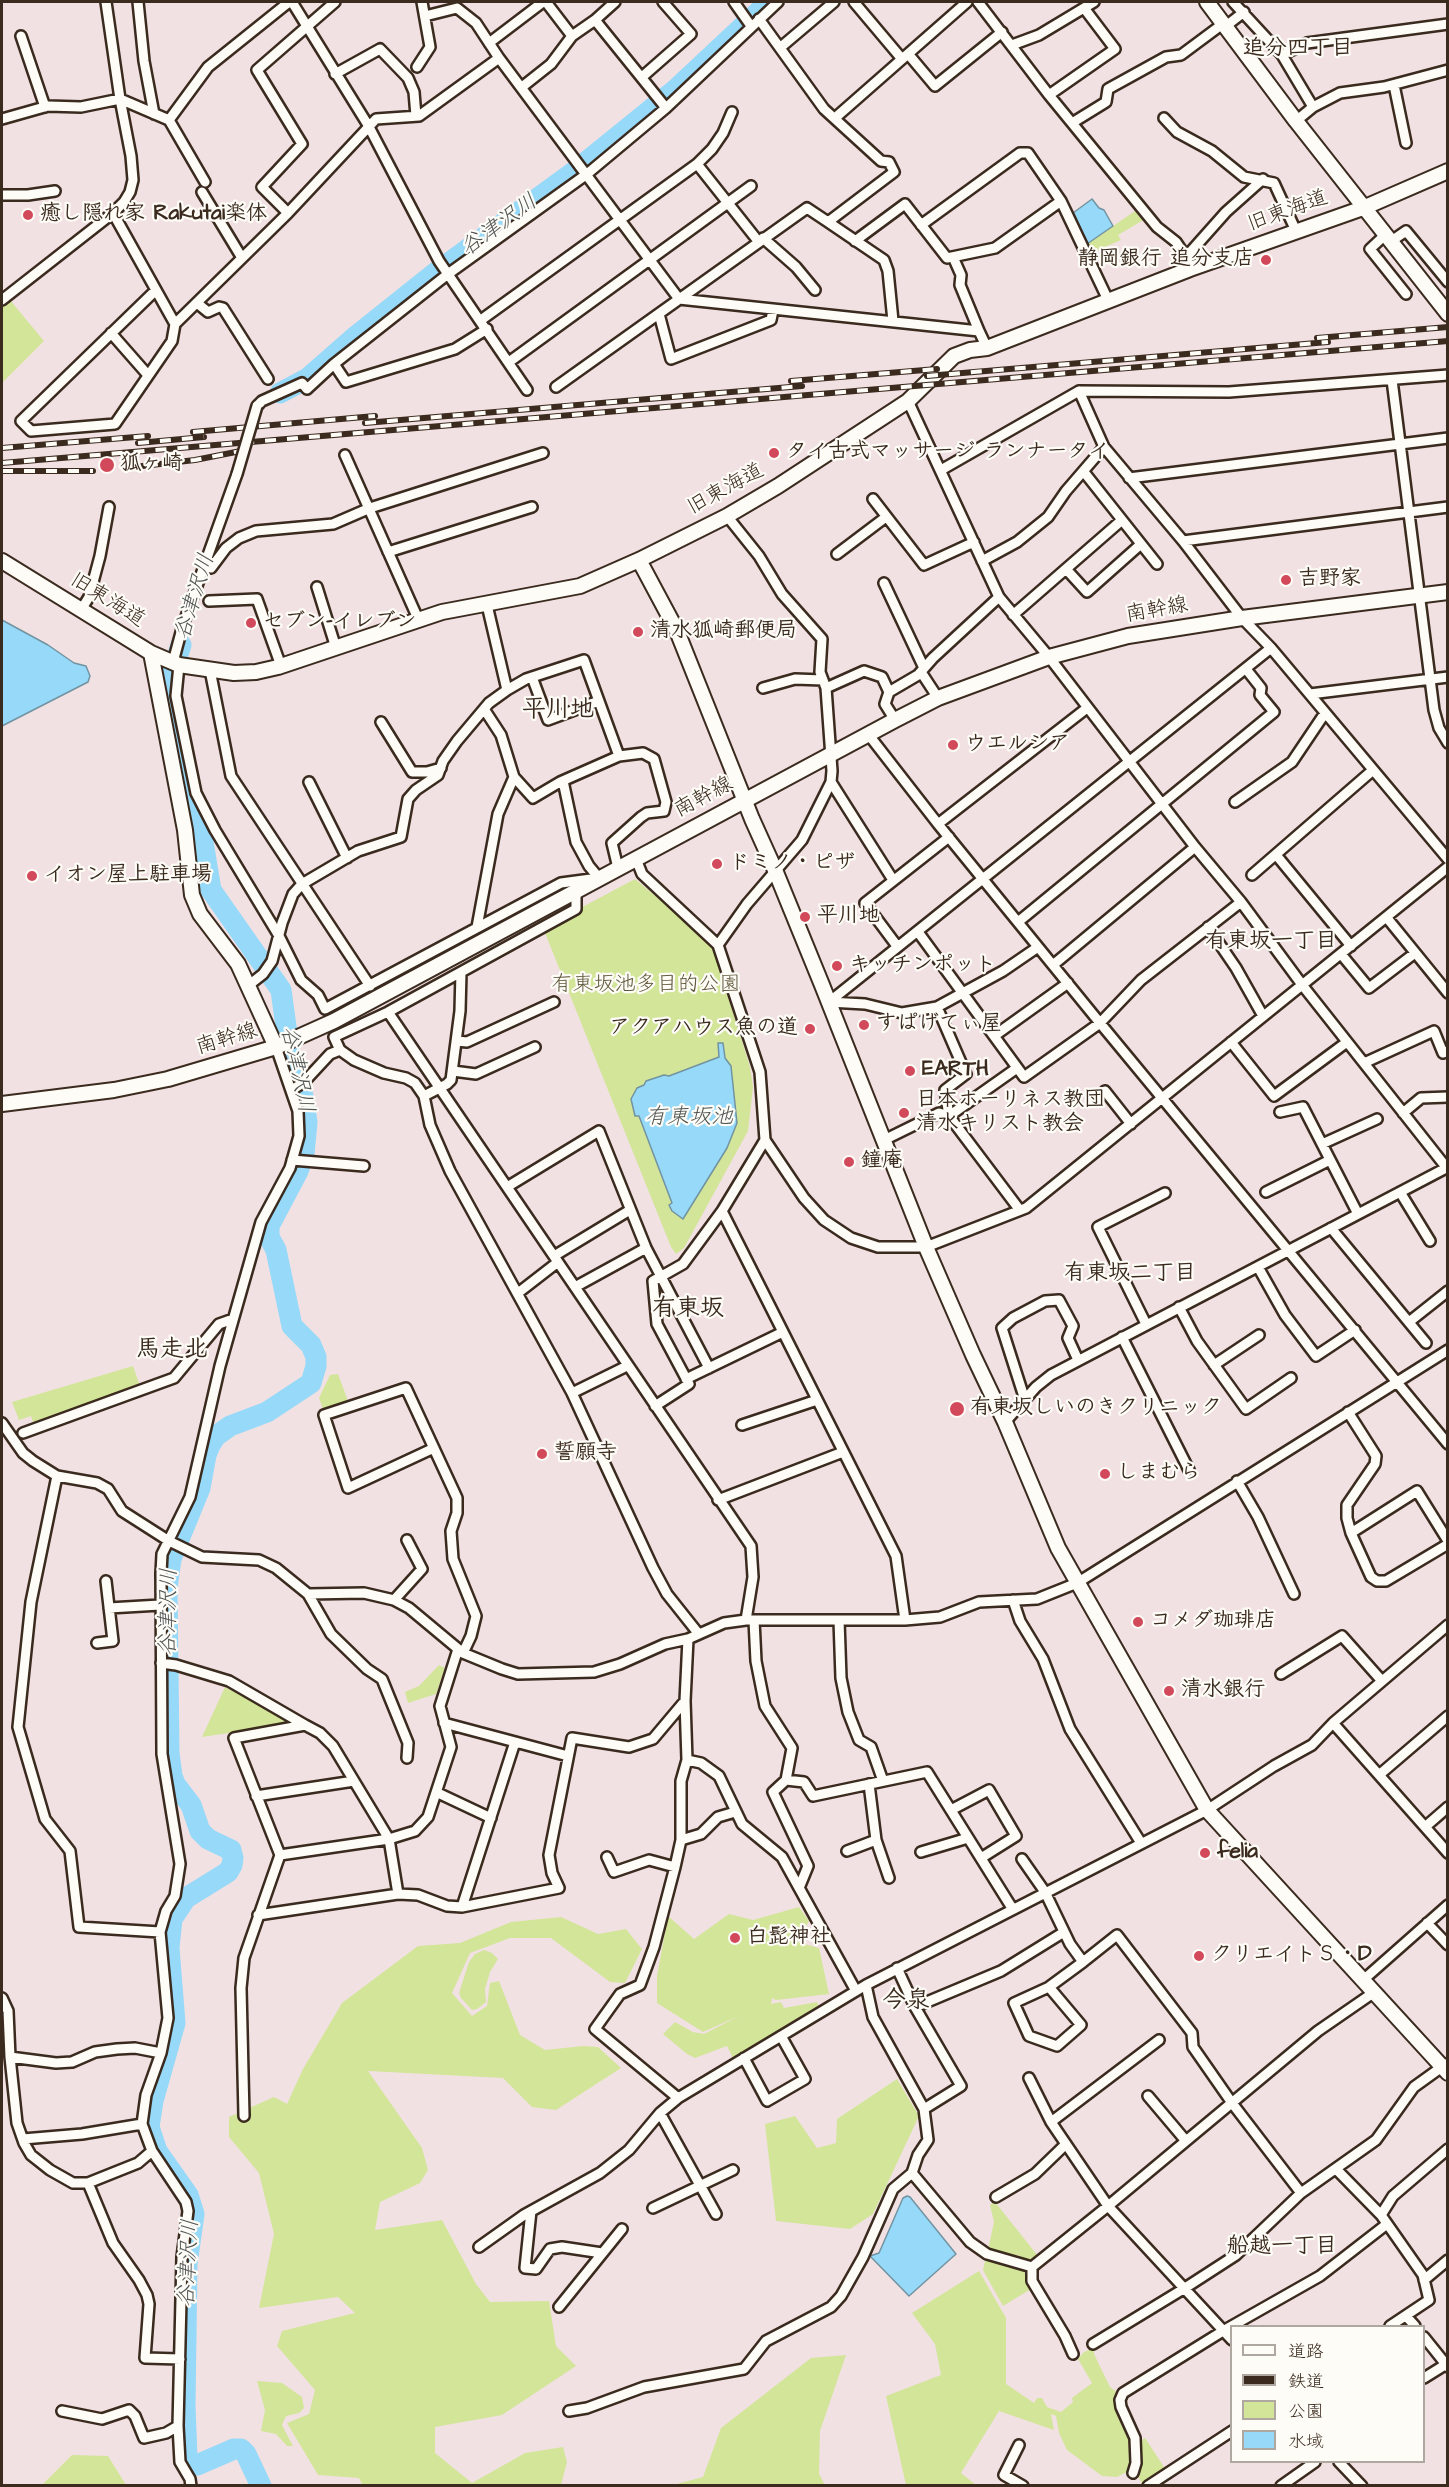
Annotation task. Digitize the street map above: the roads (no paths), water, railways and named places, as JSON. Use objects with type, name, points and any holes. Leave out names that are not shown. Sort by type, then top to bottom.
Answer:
[{"type":"street","points":[[2,300],[112,213],[124,202],[130,192],[133,180],[131,156],[106,2]]},
{"type":"street","points":[[138,2],[144,61],[154,114]]},
{"type":"street","points":[[169,120],[208,67],[290,2],[368,125],[439,261],[527,390]]},
{"type":"street","points":[[288,213],[262,187],[302,144],[257,70],[335,2]]},
{"type":"street","points":[[417,68],[430,47],[422,2]]},
{"type":"street","points":[[425,16],[457,8],[465,2]]},
{"type":"street","points":[[489,43],[545,2],[572,36]]},
{"type":"street","points":[[522,87],[551,64],[572,36],[615,2]]},
{"type":"street","points":[[642,77],[691,34],[663,2]]},
{"type":"street","points":[[734,2],[751,26]]},
{"type":"street","points":[[599,878],[561,883],[326,1009],[318,995],[301,980],[279,936],[215,831],[196,793],[176,696],[176,664],[183,625],[237,474],[257,406],[262,401],[302,382],[307,389],[334,364],[448,274],[587,174],[666,108],[778,2]]},
{"type":"street","points":[[781,47],[834,2]]},
{"type":"street","points":[[854,2],[935,86],[1002,32]]},
{"type":"street","points":[[835,118],[967,2]]},
{"type":"street","points":[[992,2],[981,5],[1049,95],[1157,227],[1176,242],[1188,263],[1226,212],[1263,179]]},
{"type":"street","points":[[1012,45],[1039,35],[1094,2]]},
{"type":"street","points":[[1207,2],[1296,122],[1448,314]]},
{"type":"street","points":[[1233,2],[1282,54],[1314,107]]},
{"type":"street","points":[[457,8],[476,23],[499,58],[679,299],[979,331]]},
{"type":"street","points":[[1049,95],[1115,49],[1084,8]]},
{"type":"street","points":[[1072,123],[1106,102],[1108,89],[1166,57],[1181,56],[1244,12]]},
{"type":"street","points":[[759,19],[825,109],[881,161],[889,162],[894,172],[828,222]]},
{"type":"street","points":[[595,20],[666,108]]},
{"type":"street","points":[[1282,54],[1307,43],[1448,24]]},
{"type":"street","points":[[21,36],[45,107]]},
{"type":"street","points":[[335,74],[380,49],[408,78],[414,92],[416,116]]},
{"type":"street","points":[[156,290],[21,421],[31,431],[115,424],[172,341],[175,324],[288,213],[368,125],[376,119],[416,116],[499,58]]},
{"type":"street","points":[[1296,122],[1314,107],[1340,93],[1394,85],[1448,70]]},
{"type":"street","points":[[1394,85],[1406,143]]},
{"type":"street","points":[[2,119],[45,107],[81,107],[120,99],[169,120],[205,182]]},
{"type":"street","points":[[481,320],[697,164],[712,149],[723,133],[732,112]]},
{"type":"street","points":[[1164,118],[1177,132],[1212,151],[1244,177],[1274,183],[1296,231]]},
{"type":"street","points":[[921,225],[1020,153],[1028,153],[1061,201],[1109,302]]},
{"type":"street","points":[[697,164],[761,240],[796,267],[815,290]]},
{"type":"street","name":"旧東海道","points":[[2,561],[151,653],[176,664],[234,673],[256,672],[281,666],[442,612],[580,586],[639,560],[727,516],[778,486],[908,401],[954,356],[970,350],[987,348],[1109,302],[1188,263],[1296,231],[1363,208],[1448,171]]},
{"type":"street","points":[[509,362],[752,186]]},
{"type":"street","points":[[2,195],[28,195],[55,190]]},
{"type":"street","points":[[202,192],[242,258]]},
{"type":"street","points":[[855,241],[905,204],[947,258],[953,257],[995,248],[1061,201]]},
{"type":"street","points":[[556,387],[807,208],[884,260],[888,272],[893,321]]},
{"type":"street","points":[[112,213],[175,324]]},
{"type":"street","points":[[1406,294],[1370,249],[1406,231],[1448,282]]},
{"type":"street","points":[[953,257],[961,275],[960,285],[987,348]]},
{"type":"street","points":[[196,303],[208,312],[219,307],[223,308],[268,379]]},
{"type":"street","points":[[659,314],[671,359],[771,320],[773,310]]},
{"type":"street","points":[[334,364],[346,382],[455,349],[487,329]]},
{"type":"street","points":[[111,333],[147,375]]},
{"type":"street","points":[[941,470],[1079,392],[1229,392],[1448,375]]},
{"type":"street","points":[[1392,380],[1429,680],[1439,728],[1448,743]]},
{"type":"street","points":[[1079,392],[1104,447],[1183,541],[1242,618],[1271,648],[1448,859]]},
{"type":"street","points":[[908,401],[999,597],[1049,657],[1241,902],[1303,986],[1447,1167],[1051,1375],[1005,1422]]},
{"type":"street","points":[[1129,478],[1448,438]]},
{"type":"street","points":[[982,561],[1017,542],[1048,517],[1104,447]]},
{"type":"street","points":[[205,566],[211,568],[226,548],[239,538],[256,531],[333,524],[370,508],[543,453]]},
{"type":"street","points":[[345,455],[419,621]]},
{"type":"street","points":[[1083,472],[1157,564]]},
{"type":"street","points":[[873,500],[924,564],[974,542]]},
{"type":"street","points":[[81,610],[89,597],[100,556],[109,507]]},
{"type":"street","points":[[388,552],[532,507]]},
{"type":"street","points":[[1183,541],[1448,507]]},
{"type":"street","points":[[718,945],[747,904],[802,840],[831,782],[832,752],[824,684],[820,672],[822,639],[782,594],[759,556],[727,516]]},
{"type":"street","points":[[837,554],[886,517]]},
{"type":"street","points":[[1013,615],[1122,520]]},
{"type":"street","points":[[1066,568],[1087,592],[1141,544]]},
{"type":"street","points":[[639,560],[677,631],[829,1002],[926,1247],[1005,1422],[1058,1548],[1207,1810],[1372,1993],[1446,2068],[1414,2087],[1376,2140],[1337,2170],[1301,2193],[1236,2255],[1093,2344]]},
{"type":"street","points":[[884,583],[922,670],[938,698]]},
{"type":"street","points":[[317,587],[336,648]]},
{"type":"street","name":"南幹線","points":[[2,1104],[114,1090],[168,1080],[276,1047],[334,1022],[832,752],[938,698],[1049,657],[1128,636],[1242,618],[1448,592]]},
{"type":"street","points":[[895,720],[885,704],[889,692],[922,670],[999,597]]},
{"type":"street","points":[[209,601],[257,599],[281,666]]},
{"type":"street","points":[[487,605],[507,690]]},
{"type":"street","points":[[829,1002],[1271,648]]},
{"type":"street","points":[[151,653],[185,831],[192,895],[200,914],[228,949],[249,985],[292,1090],[298,1111],[299,1136],[292,1160],[261,1222],[232,1319],[201,1442],[190,1497],[162,1554],[160,1605],[162,1754],[180,1864],[175,1896],[166,1911],[160,1932],[168,2018],[161,2053],[146,2096],[142,2124],[152,2151],[186,2202],[188,2211],[182,2256],[178,2426],[180,2462],[190,2479],[191,2486]]},
{"type":"street","points":[[249,985],[263,974],[272,961],[293,894],[302,884],[358,851],[401,837],[408,799],[416,790],[438,775],[457,741],[484,709],[507,690],[532,677],[584,660],[619,756]]},
{"type":"street","points":[[1018,922],[1161,802],[1274,712],[1260,695],[1261,688],[1246,669]]},
{"type":"street","points":[[210,670],[231,777],[370,986]]},
{"type":"street","points":[[763,688],[795,679],[824,684],[864,671],[882,677],[889,692]]},
{"type":"street","points":[[532,677],[548,720],[599,701]]},
{"type":"street","points":[[1310,694],[1448,677]]},
{"type":"street","points":[[938,824],[1087,708]]},
{"type":"street","points":[[484,709],[501,735],[514,777],[533,798],[563,781],[619,756],[643,753],[654,759],[666,802],[664,811],[647,813],[612,843],[618,868]]},
{"type":"street","points":[[1235,802],[1292,762],[1325,713]]},
{"type":"street","points":[[381,722],[412,772],[427,772],[441,768]]},
{"type":"street","points":[[868,734],[982,879],[1162,1100],[1448,1444]]},
{"type":"street","points":[[1252,875],[1277,856],[1373,770]]},
{"type":"street","points":[[477,927],[498,814],[514,777]]},
{"type":"street","points":[[563,781],[576,842],[589,866],[599,878]]},
{"type":"street","points":[[309,782],[347,858]]},
{"type":"street","points":[[831,782],[893,880]]},
{"type":"street","points":[[897,946],[864,903],[949,837]]},
{"type":"street","points":[[1053,965],[1196,847]]},
{"type":"street","points":[[1277,856],[1351,946]]},
{"type":"street","points":[[636,859],[642,874],[718,945],[760,1072],[765,1140],[804,1198],[824,1220],[850,1238],[878,1247],[926,1247],[1026,1208],[1448,867]]},
{"type":"street","points":[[576,890],[576,909],[388,1012],[334,1037],[340,1050],[354,1060],[384,1073],[406,1078],[415,1083],[424,1096],[430,1125],[450,1171],[572,1393],[653,1568],[667,1594],[698,1633]]},
{"type":"street","points":[[918,932],[1024,1077],[1100,1023],[1141,980],[1241,902]]},
{"type":"street","points":[[1387,918],[1448,993]]},
{"type":"street","points":[[1208,927],[1236,968],[1263,1016]]},
{"type":"street","points":[[829,1002],[865,1004],[902,1012],[937,1007],[1003,970],[1038,947]]},
{"type":"street","points":[[1341,954],[1369,988],[1415,953]]},
{"type":"street","points":[[424,1096],[451,1080],[457,1041],[461,972]]},
{"type":"street","points":[[994,1036],[1068,983]]},
{"type":"street","points":[[457,1041],[467,1042],[555,1002]]},
{"type":"street","points":[[937,1007],[966,1074],[945,1090],[949,1116],[1019,1209]]},
{"type":"street","points":[[388,1012],[751,1546],[753,1576],[750,1620],[765,1706],[792,1748],[786,1780],[773,1792],[808,1866],[799,1888]]},
{"type":"street","points":[[1364,1063],[1434,1031],[1443,1053],[1448,1051]]},
{"type":"street","points":[[1231,1042],[1274,1096],[1347,1042]]},
{"type":"street","points":[[453,1071],[476,1074],[535,1047]]},
{"type":"street","points":[[292,1090],[304,1082],[330,1054],[340,1050]]},
{"type":"street","points":[[949,1116],[1017,1068]]},
{"type":"street","points":[[1105,1090],[1131,1124]]},
{"type":"street","points":[[1403,1113],[1421,1098],[1448,1097]]},
{"type":"street","points":[[1280,1112],[1302,1107],[1358,1214]]},
{"type":"street","points":[[884,1140],[939,1113],[949,1116]]},
{"type":"street","points":[[1322,1144],[1377,1119]]},
{"type":"street","points":[[507,1186],[599,1131],[646,1248],[709,1368]]},
{"type":"street","points":[[655,1406],[689,1384],[657,1324],[653,1281],[683,1264],[722,1211],[765,1140]]},
{"type":"street","points":[[292,1160],[364,1166]]},
{"type":"street","points":[[1266,1192],[1330,1160]]},
{"type":"street","points":[[1400,1192],[1430,1241]]},
{"type":"street","points":[[1146,1324],[1098,1227],[1164,1193]]},
{"type":"street","points":[[518,1293],[556,1259],[630,1210]]},
{"type":"street","points":[[722,1211],[896,1556],[906,1620]]},
{"type":"street","points":[[1331,1228],[1426,1343]]},
{"type":"street","points":[[574,1287],[646,1248]]},
{"type":"street","points":[[1258,1267],[1285,1315],[1316,1356],[1355,1330]]},
{"type":"street","points":[[1409,1322],[1448,1291]]},
{"type":"street","points":[[1025,1400],[1002,1328],[1013,1318],[1045,1301],[1059,1300],[1073,1326],[1068,1338],[1078,1360]]},
{"type":"street","points":[[1179,1308],[1214,1365],[1245,1409],[1291,1378]]},
{"type":"street","points":[[23,1433],[174,1378],[219,1324],[232,1319]]},
{"type":"street","points":[[686,1379],[783,1332]]},
{"type":"street","points":[[1214,1365],[1258,1335]]},
{"type":"street","points":[[1122,1337],[1189,1470]]},
{"type":"street","points":[[308,1594],[364,1593],[394,1600],[409,1608],[460,1651],[502,1670],[518,1674],[594,1672],[724,1623],[750,1620],[906,1620],[940,1617],[979,1602],[1037,1599],[1077,1583],[1448,1350]]},
{"type":"street","points":[[572,1393],[627,1366]]},
{"type":"street","points":[[280,1856],[389,1839],[415,1831],[428,1818],[438,1793],[451,1747],[440,1706],[460,1651],[471,1636],[476,1616],[453,1559],[451,1532],[457,1513],[457,1498],[434,1448],[406,1388],[324,1415],[348,1488],[434,1448]]},
{"type":"street","points":[[742,1425],[817,1400]]},
{"type":"street","points":[[1348,1412],[1376,1456],[1375,1464],[1347,1505],[1351,1533],[1371,1577],[1377,1581],[1386,1581],[1448,1542],[1417,1491],[1351,1533]]},
{"type":"street","points":[[2,1423],[23,1453],[57,1476],[97,1483],[108,1489],[122,1511],[169,1541],[202,1557],[259,1560],[276,1568],[308,1594],[331,1634],[367,1669],[382,1679],[408,1743],[407,1758]]},
{"type":"street","points":[[718,1500],[843,1452]]},
{"type":"street","points":[[57,1476],[31,1602],[18,1727],[45,1819],[70,1851],[79,1927],[160,1932]]},
{"type":"street","points":[[1237,1482],[1258,1517],[1294,1594]]},
{"type":"street","points":[[394,1600],[422,1569],[407,1540]]},
{"type":"street","points":[[98,1643],[112,1641],[106,1581]]},
{"type":"street","points":[[1014,1600],[1020,1621],[1043,1659],[1070,1729],[1141,1843]]},
{"type":"street","points":[[109,1608],[160,1605]]},
{"type":"street","points":[[839,1620],[841,1678],[848,1712],[859,1740],[871,1748],[883,1781]]},
{"type":"street","points":[[479,2247],[531,2211],[600,2173],[629,2150],[660,2113],[678,2098],[744,2058],[897,1968],[1207,1810],[1274,1766],[1312,1745],[1333,1723],[1448,1625]]},
{"type":"street","points":[[1281,1674],[1342,1636],[1382,1682]]},
{"type":"street","points":[[678,2098],[595,2030],[620,1994],[640,1985],[654,1947],[675,1867],[681,1840],[681,1781],[687,1760],[685,1701],[688,1638]]},
{"type":"street","points":[[161,1663],[176,1665],[229,1681],[320,1733],[333,1746],[389,1839],[398,1894]]},
{"type":"street","points":[[258,1915],[398,1894],[418,1895],[447,1906],[462,1907],[559,1888],[552,1873],[549,1855],[572,1738],[629,1746],[653,1739],[685,1701]]},
{"type":"street","points":[[1379,1775],[1448,1716]]},
{"type":"street","points":[[444,1723],[568,1756]]},
{"type":"street","points":[[1333,1723],[1448,1853]]},
{"type":"street","points":[[244,2116],[240,1988],[244,1959],[280,1856],[234,1738],[305,1725]]},
{"type":"street","points":[[462,1907],[515,1742]]},
{"type":"street","points":[[687,1760],[701,1763],[719,1776],[742,1824],[782,1857],[856,1991]]},
{"type":"street","points":[[786,1780],[804,1782],[813,1796],[927,1772],[1012,1908]]},
{"type":"street","points":[[256,1796],[354,1781]]},
{"type":"street","points":[[869,1784],[876,1840],[890,1878]]},
{"type":"street","points":[[951,1810],[989,1790],[1016,1836],[981,1858]]},
{"type":"street","points":[[438,1793],[491,1818]]},
{"type":"street","points":[[1425,1827],[1448,1807]]},
{"type":"street","points":[[681,1840],[701,1833],[718,1817],[735,1812]]},
{"type":"street","points":[[921,1852],[968,1838]]},
{"type":"street","points":[[847,1851],[876,1840]]},
{"type":"street","points":[[607,1857],[614,1872],[649,1860],[675,1867]]},
{"type":"street","points":[[1022,1858],[1045,1892],[1064,1932],[1083,1962]]},
{"type":"street","points":[[1362,1981],[1448,1905]]},
{"type":"street","points":[[1427,1923],[1448,1945]]},
{"type":"street","points":[[915,2007],[1001,1971],[1064,1932]]},
{"type":"street","points":[[1049,1987],[1082,2025],[1057,2046],[1029,2036],[1014,2002],[1049,1987],[1117,1935],[1192,2033],[1193,2047],[1232,2103],[1301,2193]]},
{"type":"street","points":[[897,1968],[915,2007],[961,2086],[924,2109]]},
{"type":"street","points":[[569,2411],[587,2408],[644,2387],[744,2369],[766,2341],[831,2307],[841,2296],[863,2257],[893,2189],[912,2173],[918,2155],[928,2140],[924,2109],[873,2017],[866,1985]]},
{"type":"street","points":[[1032,2267],[1318,2031],[1372,1993]]},
{"type":"street","points":[[2,1998],[8,2011],[17,2123],[31,2155],[74,2183],[88,2183],[138,2163],[152,2151]]},
{"type":"street","points":[[744,2058],[767,2101],[805,2079],[781,2036]]},
{"type":"street","points":[[1052,2122],[1159,2040]]},
{"type":"street","points":[[10,2057],[56,2063],[72,2061],[95,2052],[117,2049],[135,2048],[161,2053]]},
{"type":"street","points":[[1029,2078],[1052,2122],[1108,2206],[1230,2338]]},
{"type":"street","points":[[1148,2096],[1186,2140]]},
{"type":"street","points":[[660,2113],[717,2214]]},
{"type":"street","points":[[23,2139],[82,2134],[142,2124]]},
{"type":"street","points":[[996,2197],[1035,2174],[1066,2144]]},
{"type":"street","points":[[1234,2325],[1320,2276],[1384,2220],[1393,2196],[1448,2149]]},
{"type":"street","points":[[653,2208],[733,2170]]},
{"type":"street","points":[[1337,2170],[1384,2220],[1423,2275],[1429,2300],[1392,2325]]},
{"type":"street","points":[[912,2173],[970,2242],[994,2256],[1032,2267]]},
{"type":"street","points":[[88,2183],[113,2243],[147,2295],[149,2304],[145,2358],[180,2359]]},
{"type":"street","points":[[531,2211],[525,2268],[536,2269],[550,2249],[562,2247],[602,2253]]},
{"type":"street","points":[[559,2307],[622,2229]]},
{"type":"street","points":[[1424,2280],[1448,2260]]},
{"type":"street","points":[[1032,2267],[1032,2281],[1065,2336],[1073,2354]]},
{"type":"street","points":[[1406,2316],[1414,2325]]},
{"type":"street","points":[[1133,2473],[1136,2463],[1135,2438],[1121,2407],[1120,2400],[1123,2393],[1230,2327]]},
{"type":"street","points":[[1425,2338],[1447,2365],[1425,2377]]},
{"type":"street","points":[[62,2411],[102,2419],[129,2410],[135,2416],[144,2438],[166,2433],[178,2426]]},
{"type":"street","points":[[1149,2486],[1230,2432]]},
{"type":"street","points":[[1019,2445],[1004,2475],[1023,2486]]},
{"type":"street","points":[[1281,2486],[1314,2463]]},
{"type":"street","points":[[1340,2463],[1362,2486]]},
{"type":"water","points":[[1092,199],[1099,208],[1104,210],[1113,226],[1087,244],[1073,213]]},
{"type":"water","points":[[2,620],[48,645],[74,663],[86,666],[90,676],[88,682],[2,726]]},
{"type":"water","name":"有東坂池","points":[[718,1043],[723,1043],[725,1058],[731,1066],[737,1123],[727,1148],[683,1219],[672,1211],[669,1205],[672,1203],[639,1116],[635,1116],[631,1099],[637,1088],[644,1085],[646,1081],[664,1075],[669,1076],[719,1057]]},
{"type":"water","points":[[907,2196],[956,2254],[909,2296],[870,2256],[879,2253],[903,2198]]},
{"type":"waterway","name":"谷津沢川","points":[[280,393],[308,378],[435,273],[575,171],[675,90],[769,2]]},
{"type":"waterway","name":"谷津沢川","points":[[181,645],[172,673],[171,692],[192,807],[202,836],[211,890],[281,990],[291,1063],[303,1096],[307,1122],[304,1154],[298,1171],[269,1226],[269,1237],[276,1250],[292,1326],[311,1345],[316,1357],[311,1383],[267,1412],[230,1426],[216,1436],[206,1455],[200,1488],[171,1559],[167,1588],[169,1753],[172,1776],[175,1784],[191,1805],[200,1831],[208,1839],[231,1850],[233,1858],[228,1872],[186,1898],[172,1919],[169,1948],[175,2023],[153,2101],[149,2127],[157,2151],[188,2195],[194,2214],[187,2264],[185,2405],[187,2458],[191,2464],[197,2465],[234,2449],[241,2449],[246,2454],[261,2486]]},
{"type":"railway","points":[[1317,338],[1448,327]]},
{"type":"railway","points":[[2,463],[1448,341]]},
{"type":"railway","points":[[927,376],[1328,342]]},
{"type":"railway","points":[[791,381],[937,369]]},
{"type":"railway","points":[[365,423],[802,386]]},
{"type":"railway","points":[[193,432],[375,416]]},
{"type":"railway","points":[[2,448],[148,436]]},
{"type":"railway","points":[[138,443],[204,437]]},
{"type":"railway","points":[[125,468],[195,460],[246,450]]},
{"type":"railway","points":[[2,471],[93,471]]},
{"type":"place","name":"癒し隠れ家 Rakutai楽体","points":[[28,215]]},
{"type":"place","name":"静岡銀行 追分支店","points":[[1266,260]]},
{"type":"place","name":"タイ古式マッサージ ランナータイ","points":[[774,453]]},
{"type":"place","name":"狐ヶ崎","points":[[107,465]]},
{"type":"place","name":"吉野家","points":[[1286,580]]},
{"type":"place","name":"セブン-イレブン","points":[[251,623]]},
{"type":"place","name":"清水狐崎郵便局","points":[[638,632]]},
{"type":"place","name":"ウエルシア","points":[[953,745]]},
{"type":"place","name":"ドミノ・ピザ","points":[[717,864]]},
{"type":"place","name":"イオン屋上駐車場","points":[[32,876]]},
{"type":"place","name":"平川地","points":[[805,917]]},
{"type":"place","name":"キッチンポット","points":[[837,966]]},
{"type":"place","name":"すぱげてぃ屋","points":[[864,1025]]},
{"type":"place","name":"アクアハウス魚の道","points":[[810,1029]]},
{"type":"place","name":"EARTH","points":[[910,1071]]},
{"type":"place","name":"日本ホーリネス教団 清水キリスト教会","points":[[904,1113]]},
{"type":"place","name":"鐘庵","points":[[849,1162]]},
{"type":"place","name":"有東坂しいのきクリニック","points":[[957,1409]]},
{"type":"place","name":"誓願寺","points":[[542,1454]]},
{"type":"place","name":"しまむら","points":[[1105,1474]]},
{"type":"place","name":"コメダ珈琲店","points":[[1138,1622]]},
{"type":"place","name":"清水銀行","points":[[1169,1691]]},
{"type":"place","name":"felia","points":[[1205,1853]]},
{"type":"place","name":"白髭神社","points":[[735,1938]]},
{"type":"place","name":"クリエイトＳ・D","points":[[1199,1956]]},
{"type":"district","name":"追分四丁目","points":[[1298,49]]},
{"type":"district","name":"平川地","points":[[558,711]]},
{"type":"district","name":"有東坂一丁目","points":[[1271,942]]},
{"type":"district","name":"有東坂二丁目","points":[[1130,1274]]},
{"type":"district","name":"有東坂","points":[[688,1310]]},
{"type":"district","name":"馬走北","points":[[172,1351]]},
{"type":"district","name":"今泉","points":[[906,2002]]},
{"type":"district","name":"船越一丁目","points":[[1282,2247]]},
{"type":"park label","name":"有東坂池多目的公園","points":[[646,986]]}]
